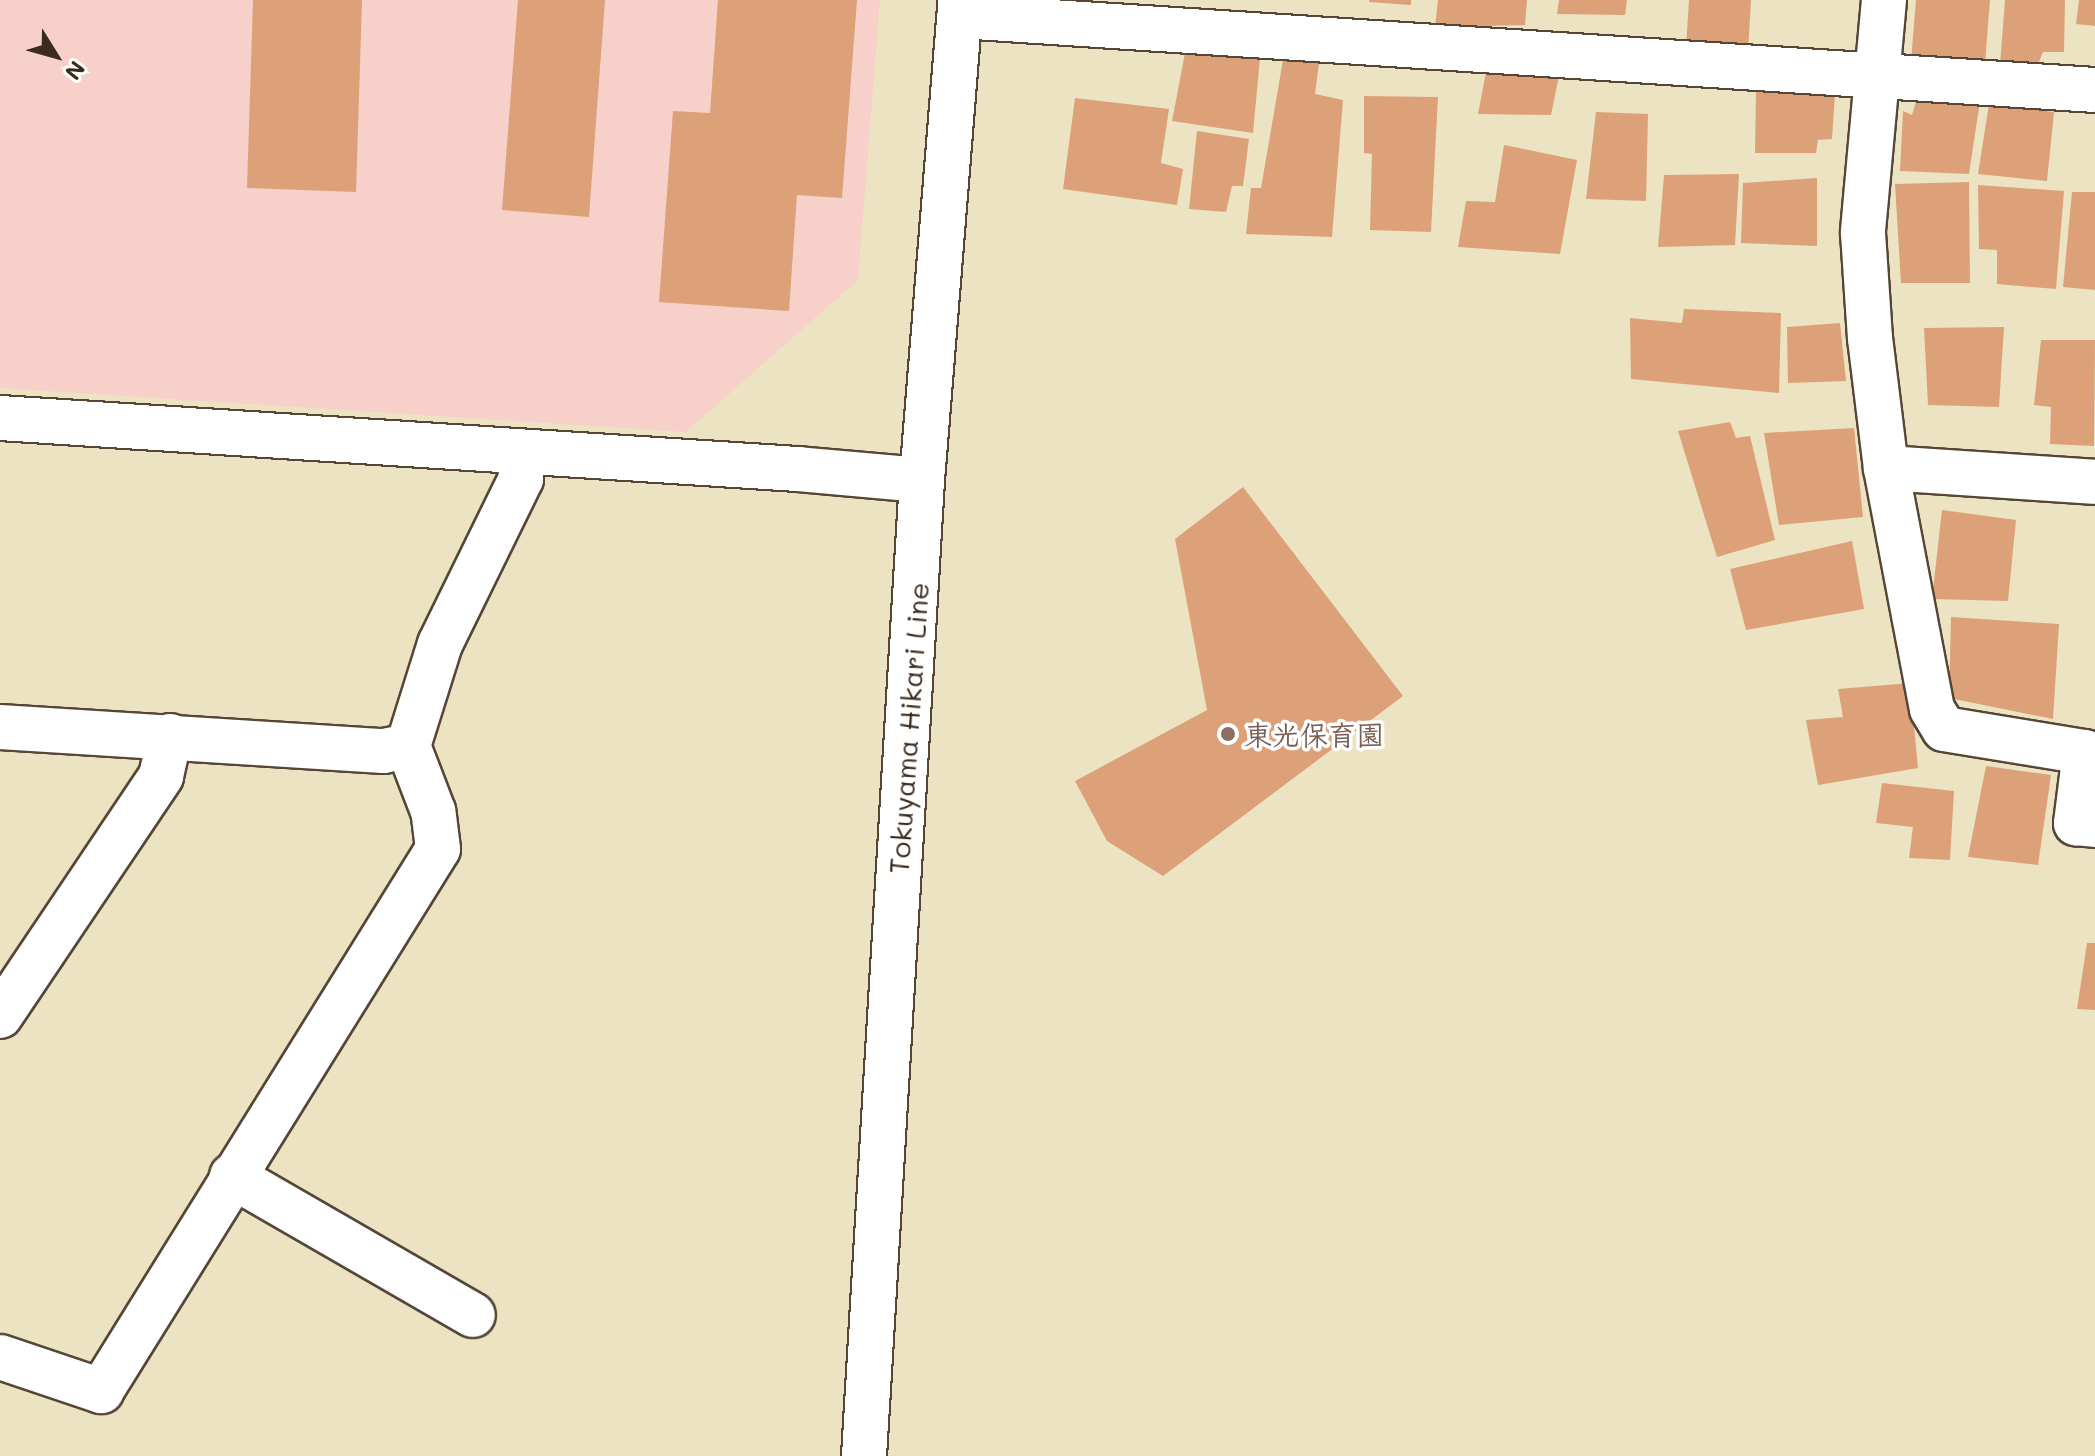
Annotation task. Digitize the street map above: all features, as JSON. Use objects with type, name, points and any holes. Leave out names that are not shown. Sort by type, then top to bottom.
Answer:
[{"type":"street","points":[[1884,0],[1863,233],[1870,338],[1886,468],[1932,709],[1944,729],[2085,752],[2076,823],[2095,825]]},
{"type":"street","points":[[961,8],[1879,79],[2095,90]]},
{"type":"street","name":"Tokuyama Hikari Line","points":[[864,1456],[922,480],[961,8]]},
{"type":"street","points":[[0,418],[798,469],[922,480]]},
{"type":"street","points":[[0,1357],[101,1391],[438,849],[433,811],[408,746],[440,644],[521,479],[520,453]]},
{"type":"street","points":[[1886,468],[2095,482]]},
{"type":"street","points":[[0,727],[383,751],[408,746]]},
{"type":"street","points":[[0,1016],[161,776],[170,736]]},
{"type":"street","points":[[232,1176],[473,1315]]},
{"type":"shaded area","points":[[0,0],[880,0],[858,280],[686,432],[0,388]]},
{"type":"building","points":[[253,0],[362,0],[356,192],[247,188]]},
{"type":"building","points":[[518,0],[605,0],[589,217],[502,210]]},
{"type":"building","points":[[718,0],[857,0],[842,198],[797,195],[789,311],[659,302],[673,111],[710,113]]},
{"type":"building","points":[[1411,0],[1411,5],[1369,2]]},
{"type":"building","points":[[1438,0],[1527,0],[1525,25],[1435,27]]},
{"type":"building","points":[[1559,0],[1627,0],[1625,15],[1557,14]]},
{"type":"building","points":[[1689,0],[1751,0],[1748,51],[1686,48]]},
{"type":"building","points":[[1916,0],[1990,0],[1985,63],[1911,61]]},
{"type":"building","points":[[2005,0],[2065,0],[2064,52],[2043,52],[2038,64],[2000,65]]},
{"type":"building","points":[[2079,0],[2095,0],[2095,26],[2076,24]]},
{"type":"building","points":[[1186,48],[1260,58],[1253,133],[1172,121]]},
{"type":"building","points":[[1283,60],[1319,63],[1315,94],[1343,100],[1332,237],[1246,234],[1251,188],[1261,188]]},
{"type":"building","points":[[1487,67],[1560,71],[1551,115],[1478,114]]},
{"type":"building","points":[[1756,90],[1835,94],[1832,139],[1818,140],[1816,153],[1755,153]]},
{"type":"building","points":[[1918,95],[1980,101],[1969,174],[1900,171],[1903,111],[1912,115]]},
{"type":"building","points":[[1364,96],[1438,97],[1431,232],[1370,230],[1372,154],[1364,153]]},
{"type":"building","points":[[1075,98],[1169,109],[1161,163],[1183,169],[1177,205],[1063,189]]},
{"type":"building","points":[[1989,104],[2054,112],[2047,181],[1978,174]]},
{"type":"building","points":[[1596,112],[1648,114],[1646,201],[1586,199]]},
{"type":"building","points":[[1197,131],[1249,139],[1243,186],[1232,186],[1226,212],[1189,209]]},
{"type":"building","points":[[1504,145],[1577,160],[1560,254],[1458,247],[1466,201],[1495,202]]},
{"type":"building","points":[[1739,174],[1735,245],[1658,247],[1664,175]]},
{"type":"building","points":[[1817,178],[1817,246],[1741,243],[1743,183]]},
{"type":"building","points":[[1969,182],[1970,283],[1901,283],[1895,184]]},
{"type":"building","points":[[1978,185],[2064,191],[2056,289],[1997,284],[1997,250],[1979,249]]},
{"type":"building","points":[[2072,192],[2095,192],[2095,290],[2063,287]]},
{"type":"building","points":[[1684,309],[1781,313],[1779,393],[1631,379],[1630,318],[1682,323]]},
{"type":"building","points":[[1840,323],[1846,381],[1788,383],[1787,327]]},
{"type":"building","points":[[2004,327],[1999,407],[1928,405],[1924,328]]},
{"type":"building","points":[[2041,340],[2095,340],[2094,446],[2050,444],[2051,407],[2034,405]]},
{"type":"building","points":[[1730,422],[1736,438],[1750,436],[1775,540],[1717,557],[1678,431]]},
{"type":"building","points":[[1854,428],[1863,517],[1779,525],[1764,433]]},
{"type":"building","points":[[1243,487],[1403,696],[1163,876],[1107,841],[1075,781],[1207,710],[1175,539]]},
{"type":"building","points":[[1942,510],[2016,520],[2008,601],[1932,599]]},
{"type":"building","points":[[1852,541],[1864,609],[1746,630],[1730,569]]},
{"type":"building","points":[[1951,617],[2059,624],[2053,719],[1949,698]]},
{"type":"building","points":[[1910,683],[1918,768],[1818,785],[1806,720],[1843,717],[1838,689]]},
{"type":"building","points":[[1986,766],[2051,775],[2038,865],[1968,857]]},
{"type":"building","points":[[1882,783],[1954,791],[1950,860],[1909,858],[1913,827],[1876,823]]},
{"type":"building","points":[[2087,943],[2095,943],[2095,1010],[2077,1009]]},
{"type":"place","name":"東光保育園","points":[[1228,734]]}]
